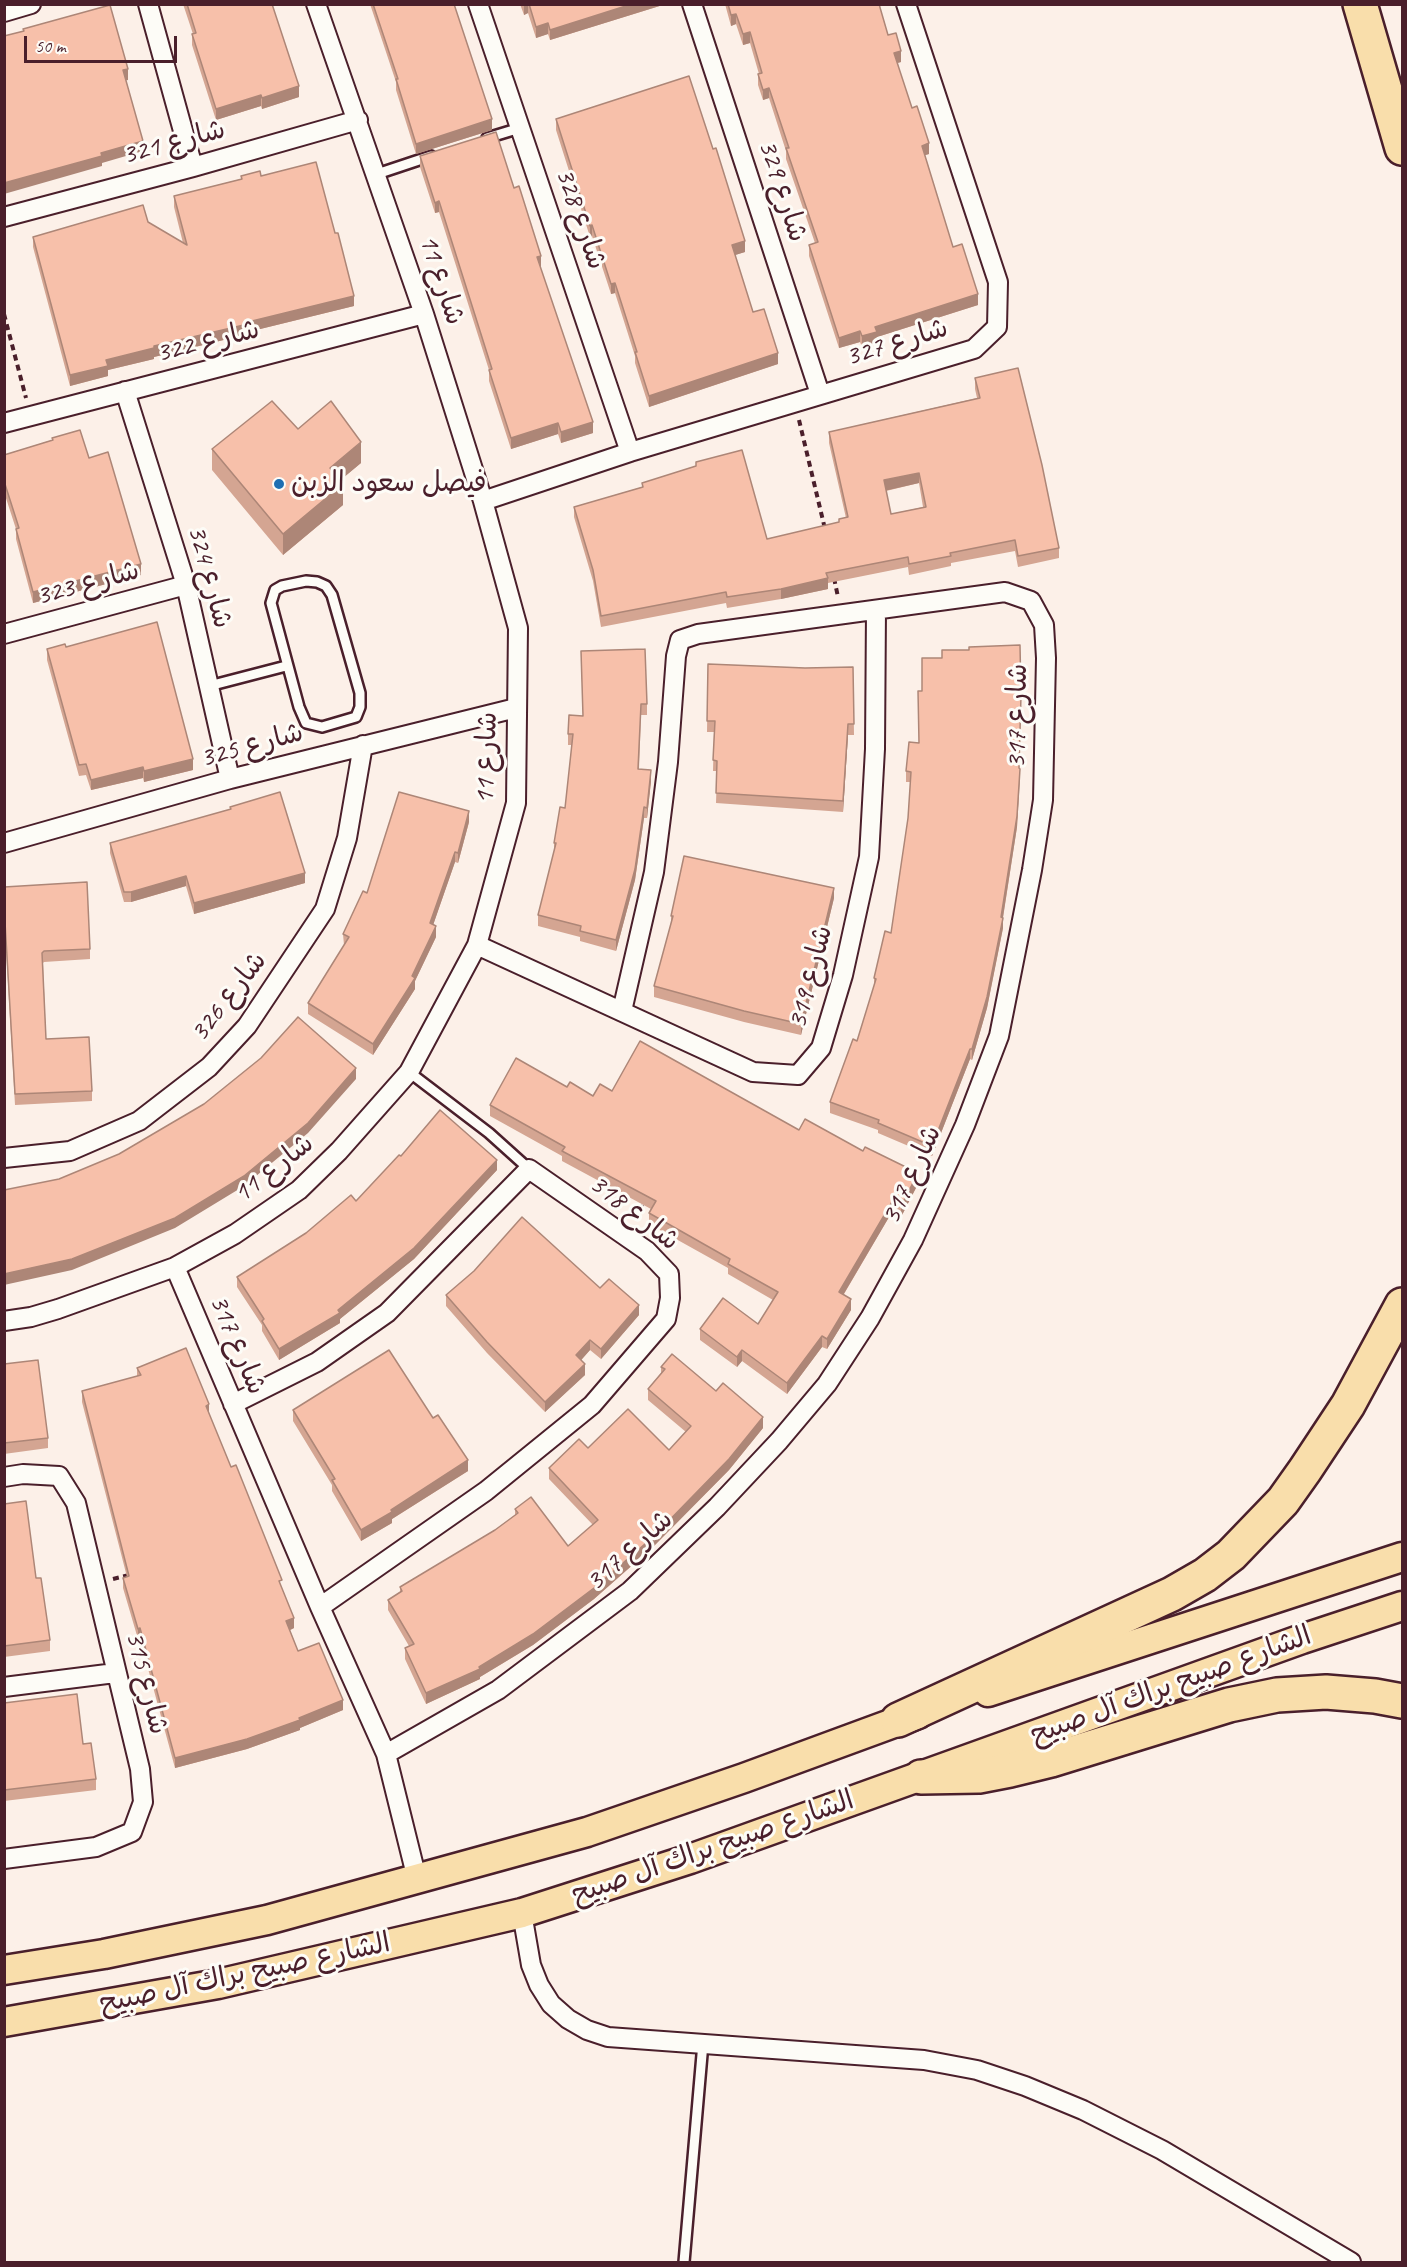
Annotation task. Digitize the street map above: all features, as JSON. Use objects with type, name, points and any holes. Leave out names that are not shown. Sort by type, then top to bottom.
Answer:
[{"type":"highway","points":[[1360,4],[1402,148]]},
{"type":"highway","points":[[1348,1405],[1402,1305]]},
{"type":"highway","points":[[898,1720],[1172,1594],[1205,1575],[1231,1555],[1283,1501],[1348,1405],[1402,1334]]},
{"type":"highway","points":[[921,1777],[979,1776],[1010,1770],[1052,1760],[1229,1705],[1277,1695],[1326,1692],[1402,1701]]},
{"type":"main road","name":"الشارع صبيح براك آل صبيح","points":[[4,1970],[104,1954],[267,1920],[587,1832],[744,1778],[898,1720],[1402,1557]]},
{"type":"main road","name":"الشارع صبيح براك آل صبيح","points":[[4,2022],[218,1984],[522,1913],[690,1859],[1302,1639],[1402,1606]]},
{"type":"street","points":[[4,12],[31,4]]},
{"type":"street","points":[[148,4],[193,167]]},
{"type":"street","name":"شارع 11","points":[[4,1321],[31,1317],[58,1309],[175,1267],[235,1234],[299,1190],[339,1151],[409,1072],[477,945],[516,803],[518,628],[483,501],[424,314],[316,4]]},
{"type":"street","name":"شارع 328","points":[[478,4],[630,452]]},
{"type":"street","name":"شارع 329","points":[[692,4],[820,394]]},
{"type":"street","name":"شارع 327","points":[[483,501],[630,452],[974,349],[997,327],[998,282],[906,4]]},
{"type":"street","name":"شارع 321","points":[[4,217],[358,120]]},
{"type":"street","name":"شارع 322","points":[[4,423],[424,314]]},
{"type":"street","name":"شارع 324","points":[[125,391],[186,585],[230,779]]},
{"type":"street","name":"شارع 323","points":[[4,634],[186,585]]},
{"type":"street","name":"شارع 317","points":[[175,1267],[320,1607],[386,1754],[498,1690],[630,1591],[717,1508],[779,1441],[827,1384],[870,1318],[913,1240],[965,1125],[999,1036],[1032,870],[1043,800],[1046,658],[1044,625],[1031,601],[1005,592],[698,634],[680,640],[676,656],[668,762],[654,872],[622,1011]]},
{"type":"street","name":"شارع 319","points":[[477,945],[753,1072],[798,1075],[821,1048],[843,975],[869,857],[875,749],[876,610]]},
{"type":"street","name":"شارع 325","points":[[4,843],[230,779],[516,708]]},
{"type":"street","name":"شارع 326","points":[[4,1158],[70,1151],[140,1121],[210,1067],[247,1026],[325,909],[347,838],[363,746]]},
{"type":"street","points":[[233,1404],[317,1362],[387,1313],[529,1169]]},
{"type":"street","name":"شارع 318","points":[[320,1607],[486,1491],[592,1405],[666,1318],[670,1298],[669,1274],[647,1251],[529,1169]]},
{"type":"street","name":"شارع 315","points":[[4,1477],[22,1474],[59,1476],[76,1503],[141,1780],[143,1802],[132,1832],[96,1847],[4,1859]]},
{"type":"street","points":[[4,1687],[115,1672]]},
{"type":"street","points":[[386,1754],[417,1879]]},
{"type":"street","points":[[522,1913],[531,1965],[539,1985],[551,2004],[568,2019],[587,2030],[608,2037],[924,2060],[978,2070],[1083,2110],[1162,2150],[1351,2262]]},
{"type":"lane","points":[[476,142],[520,128]]},
{"type":"lane","points":[[377,174],[443,153]]},
{"type":"lane","points":[[306,580],[317,582],[326,586],[332,595],[360,693],[360,707],[356,717],[322,727],[306,723],[298,707],[286,666],[271,603],[272,597],[275,590],[282,586],[306,580]]},
{"type":"lane","points":[[209,686],[286,666]]},
{"type":"lane","points":[[409,1072],[489,1132],[529,1169]]},
{"type":"lane","points":[[684,2262],[703,2043]]},
{"type":"path","points":[[4,314],[31,416]]},
{"type":"path","points":[[795,402],[827,537]]},
{"type":"path","points":[[833,570],[841,615]]},
{"type":"path","points":[[624,1236],[648,1194]]},
{"type":"path","points":[[95,1584],[140,1572]]},
{"type":"building","points":[[187,4],[272,4],[299,86],[216,109],[192,34],[196,33]]},
{"type":"building","points":[[373,4],[454,4],[492,119],[416,144],[396,79],[398,79]]},
{"type":"building","points":[[529,4],[632,4],[550,30],[548,23],[536,27]]},
{"type":"building","points":[[728,4],[879,4],[888,35],[896,33],[901,51],[894,53],[912,108],[917,106],[929,143],[922,146],[953,247],[962,244],[978,294],[875,327],[877,332],[862,336],[860,331],[839,338],[809,245],[818,242],[786,148],[789,148],[769,88],[763,90],[758,74],[762,73],[750,32],[743,34],[736,14],[731,15]]},
{"type":"building","points":[[110,5],[128,69],[123,70],[143,141],[101,153],[102,156],[4,183],[4,36]]},
{"type":"building","points":[[689,76],[713,149],[716,148],[745,241],[732,245],[753,312],[764,309],[778,353],[649,396],[615,283],[611,284],[592,225],[590,226],[556,119]]},
{"type":"building","points":[[496,132],[514,188],[519,186],[541,256],[537,257],[593,422],[561,432],[558,423],[511,438],[489,370],[492,369],[439,201],[435,203],[420,156]]},
{"type":"building","points":[[316,162],[354,296],[154,346],[154,348],[106,360],[108,366],[70,375],[33,237],[143,205],[148,222],[187,245],[174,196],[242,179],[241,176],[260,171],[261,176]]},
{"type":"building","points":[[1018,368],[1042,465],[1059,548],[1018,556],[1015,540],[909,564],[908,557],[826,573],[828,578],[781,589],[727,597],[726,592],[601,616],[593,570],[574,507],[643,487],[642,483],[696,466],[696,462],[742,450],[767,539],[839,522],[839,519],[848,517],[829,432],[980,398],[975,378]],"holes":[[[919,473],[926,507],[891,514],[884,480]]]},
{"type":"building","name":"فيصل سعود الزبن","points":[[272,401],[298,429],[331,401],[361,442],[330,468],[343,484],[283,534],[212,449]]},
{"type":"building","points":[[80,430],[89,458],[108,452],[141,564],[33,592],[16,529],[19,528],[4,481],[4,455]]},
{"type":"building","points":[[157,622],[193,759],[144,771],[143,767],[91,780],[86,764],[79,765],[47,649],[65,644],[66,647]]},
{"type":"building","points":[[1020,645],[1020,769],[1017,816],[1001,917],[1003,918],[987,997],[972,1049],[970,1049],[932,1146],[878,1123],[879,1120],[830,1102],[853,1039],[857,1041],[876,979],[874,978],[885,931],[891,933],[908,818],[911,772],[906,771],[909,742],[919,743],[918,691],[922,691],[922,658],[942,658],[942,650]]},
{"type":"building","points":[[645,649],[647,704],[641,704],[638,769],[651,770],[647,808],[644,807],[635,869],[616,940],[580,931],[581,926],[538,915],[556,843],[554,843],[560,807],[565,808],[573,734],[568,734],[569,715],[583,716],[581,651]]},
{"type":"building","points":[[708,664],[805,668],[853,667],[854,724],[848,724],[843,801],[716,793],[717,761],[713,760],[715,721],[707,721]]},
{"type":"building","points":[[280,792],[305,873],[194,903],[186,876],[124,892],[110,843],[231,809],[230,807]]},
{"type":"building","points":[[399,792],[469,811],[458,853],[455,852],[430,923],[436,926],[412,976],[415,978],[373,1044],[308,1003],[349,937],[343,934],[363,891],[367,893]]},
{"type":"building","points":[[684,856],[834,888],[801,1024],[654,986],[673,916],[671,916]]},
{"type":"building","points":[[87,882],[90,949],[44,951],[42,953],[46,1039],[89,1037],[92,1091],[15,1094],[4,887]]},
{"type":"building","points":[[298,1017],[356,1068],[308,1123],[244,1176],[175,1218],[72,1259],[4,1274],[4,1190],[59,1179],[119,1154],[204,1104],[261,1058]]},
{"type":"building","points":[[640,1041],[799,1130],[805,1119],[863,1151],[865,1147],[918,1173],[901,1206],[892,1202],[839,1292],[851,1299],[827,1339],[822,1336],[787,1383],[742,1350],[737,1357],[700,1329],[723,1298],[758,1324],[778,1292],[728,1264],[730,1259],[649,1213],[656,1201],[562,1151],[565,1147],[490,1105],[516,1058],[567,1087],[570,1082],[593,1096],[600,1084],[612,1091]]},
{"type":"building","points":[[440,1110],[497,1160],[414,1248],[338,1310],[340,1313],[279,1349],[262,1321],[264,1319],[237,1277],[306,1233],[351,1195],[356,1201],[399,1155],[401,1156]]},
{"type":"building","points":[[522,1217],[600,1288],[609,1279],[639,1305],[601,1349],[590,1340],[576,1355],[585,1364],[545,1402],[487,1342],[446,1295],[474,1271]]},
{"type":"building","points":[[186,1348],[209,1404],[206,1406],[231,1467],[236,1465],[282,1580],[279,1581],[294,1618],[286,1621],[298,1651],[319,1643],[343,1700],[299,1718],[300,1720],[247,1739],[175,1758],[140,1628],[138,1629],[123,1578],[129,1576],[82,1391],[141,1375],[137,1368]]},
{"type":"building","points":[[389,1350],[433,1418],[438,1415],[468,1460],[391,1510],[392,1512],[361,1530],[332,1480],[335,1479],[293,1410]]},
{"type":"building","points":[[672,1354],[716,1391],[723,1383],[763,1417],[729,1459],[653,1537],[594,1588],[533,1634],[479,1667],[480,1669],[426,1693],[405,1648],[414,1644],[388,1600],[402,1591],[400,1587],[495,1530],[518,1513],[515,1509],[531,1497],[568,1546],[598,1520],[549,1468],[579,1439],[588,1448],[628,1409],[669,1450],[691,1426],[648,1389],[665,1369],[661,1367]]},
{"type":"building","points":[[38,1360],[48,1438],[4,1443],[4,1364]]},
{"type":"building","points":[[26,1501],[36,1578],[41,1578],[50,1640],[4,1646],[4,1504]]},
{"type":"building","points":[[77,1694],[83,1744],[91,1743],[96,1779],[4,1790],[4,1703]]},
{"type":"place","name":"فيصل سعود الزبن","points":[[279,484]]}]
